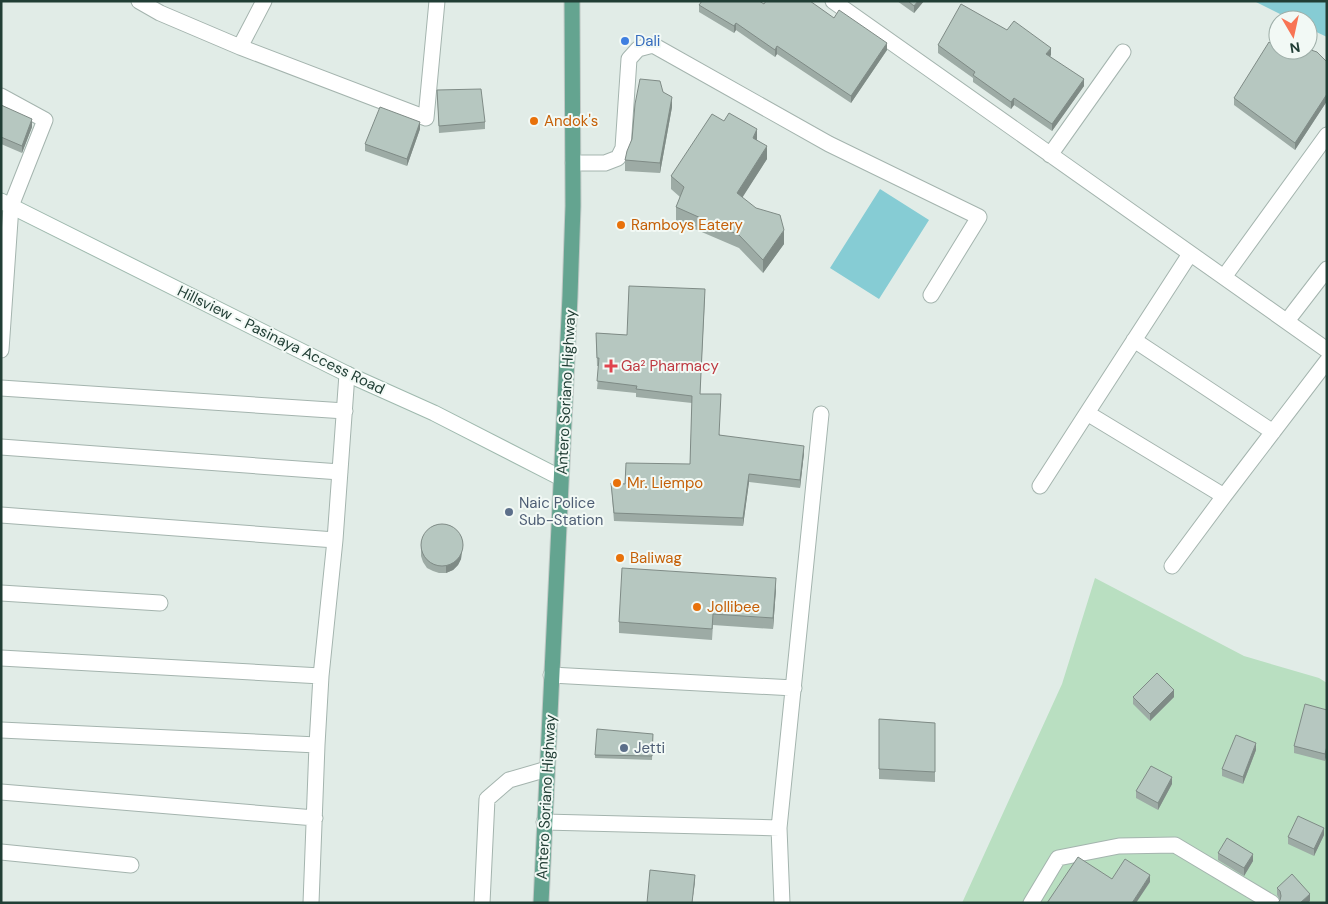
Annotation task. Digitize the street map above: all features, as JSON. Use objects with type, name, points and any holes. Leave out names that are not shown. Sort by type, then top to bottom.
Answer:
[{"type":"main road","name":"Antero Soriano Highway","points":[[540,903],[570,296],[573,206],[572,1]]},
{"type":"street","points":[[139,1],[163,7],[240,46],[426,118],[437,1]]},
{"type":"street","points":[[240,46],[264,1]]},
{"type":"street","points":[[833,1],[1327,350]]},
{"type":"street","points":[[573,163],[605,163],[618,158],[623,148],[629,60],[638,49],[653,45],[829,144],[979,216],[931,295]]},
{"type":"street","points":[[1050,155],[1123,52]]},
{"type":"street","points":[[1,96],[45,120],[6,204],[1,350]]},
{"type":"street","points":[[1224,278],[1327,135]]},
{"type":"street","name":"Hillsview - Pasinaya Access Road","points":[[6,204],[561,478]]},
{"type":"street","points":[[1040,486],[1190,254]]},
{"type":"street","points":[[1287,321],[1327,269]]},
{"type":"street","points":[[1134,340],[1272,432]]},
{"type":"street","points":[[1172,566],[1327,360]]},
{"type":"street","points":[[312,903],[321,676],[335,540],[347,374]]},
{"type":"street","points":[[1,388],[344,411]]},
{"type":"street","points":[[1087,412],[1224,496]]},
{"type":"street","points":[[782,903],[779,828],[821,414]]},
{"type":"street","points":[[1,447],[340,472]]},
{"type":"street","points":[[1,515],[335,540]]},
{"type":"street","points":[[1,592],[160,602]]},
{"type":"street","points":[[1,658],[321,676]]},
{"type":"street","points":[[551,675],[794,688]]},
{"type":"street","points":[[1,730],[317,745]]},
{"type":"street","points":[[482,903],[486,799],[509,780],[547,769]]},
{"type":"street","points":[[1,792],[315,818]]},
{"type":"street","points":[[544,822],[779,828]]},
{"type":"street","points":[[1030,903],[1058,858],[1119,846],[1174,845],[1272,903]]},
{"type":"street","points":[[1,852],[131,865]]},
{"type":"green space","points":[[1095,578],[1244,656],[1319,678],[1327,683],[1327,903],[962,903],[1062,684]]},
{"type":"water","points":[[1254,1],[1327,1],[1327,37],[1318,33],[1318,10],[1272,10]]},
{"type":"water","points":[[880,189],[929,220],[879,299],[830,268]]},
{"type":"building","points":[[702,1],[759,1],[764,4],[766,1],[810,1],[834,18],[839,10],[887,43],[851,96],[777,46],[775,50],[736,23],[734,26],[699,5]]},
{"type":"building","points":[[908,1],[918,1],[914,6]]},
{"type":"building","points":[[961,4],[1007,30],[1014,21],[1051,48],[1046,54],[1084,79],[1052,124],[1014,98],[1011,102],[973,75],[975,72],[938,45]]},
{"type":"building","points":[[1268,44],[1268,60],[1318,60],[1318,53],[1327,62],[1327,94],[1295,143],[1234,98]]},
{"type":"building","points":[[640,79],[660,81],[663,92],[672,97],[660,163],[625,160],[632,139],[635,104]]},
{"type":"building","points":[[481,89],[485,122],[439,126],[437,90]]},
{"type":"building","points":[[1,105],[32,119],[22,146],[1,137]]},
{"type":"building","points":[[380,107],[420,122],[407,159],[365,144]]},
{"type":"building","points":[[729,113],[757,129],[753,138],[767,146],[737,193],[756,208],[780,215],[784,230],[763,260],[739,235],[676,207],[684,187],[671,176],[712,114],[724,121]]},
{"type":"building","points":[[629,286],[705,289],[700,394],[721,394],[719,435],[804,446],[800,480],[749,474],[743,518],[614,513],[611,483],[625,484],[626,463],[690,464],[692,396],[636,389],[637,386],[597,381],[599,358],[597,358],[596,333],[627,335]]},
{"type":"building","points":[[442,524],[457,530],[463,545],[457,560],[442,566],[427,560],[421,545],[427,530]]},
{"type":"building","name":"Jollibee","points":[[622,568],[776,578],[773,618],[713,614],[712,629],[619,622]]},
{"type":"building","points":[[1157,673],[1174,690],[1150,714],[1133,697]]},
{"type":"building","points":[[1305,704],[1327,710],[1327,746],[1325,754],[1294,746]]},
{"type":"building","points":[[879,719],[935,723],[935,772],[879,769]]},
{"type":"building","name":"Jetti","points":[[597,729],[653,734],[652,756],[595,755]]},
{"type":"building","points":[[1236,735],[1256,743],[1243,777],[1222,769]]},
{"type":"building","points":[[1151,766],[1172,777],[1158,803],[1136,791]]},
{"type":"building","points":[[1298,816],[1324,828],[1314,849],[1288,837]]},
{"type":"building","points":[[1227,838],[1253,854],[1244,868],[1218,853]]},
{"type":"building","points":[[1078,857],[1112,879],[1125,859],[1150,875],[1132,903],[1047,903]]},
{"type":"building","points":[[650,870],[695,875],[692,903],[647,903]]},
{"type":"building","points":[[1292,874],[1310,894],[1300,903],[1278,903],[1281,896],[1277,888]]},
{"type":"place","name":"Dali","points":[[625,41]]},
{"type":"place","name":"Andok's","points":[[534,121]]},
{"type":"place","name":"Ramboys Eatery","points":[[621,225]]},
{"type":"place","name":"Ga² Pharmacy","points":[[611,366]]},
{"type":"place","name":"Mr. Liempo","points":[[617,483]]},
{"type":"place","name":"Naic Police Sub-Station","points":[[509,512]]},
{"type":"place","name":"Baliwag","points":[[620,558]]},
{"type":"place","name":"Jollibee","points":[[697,607]]},
{"type":"place","name":"Jetti","points":[[624,748]]}]
